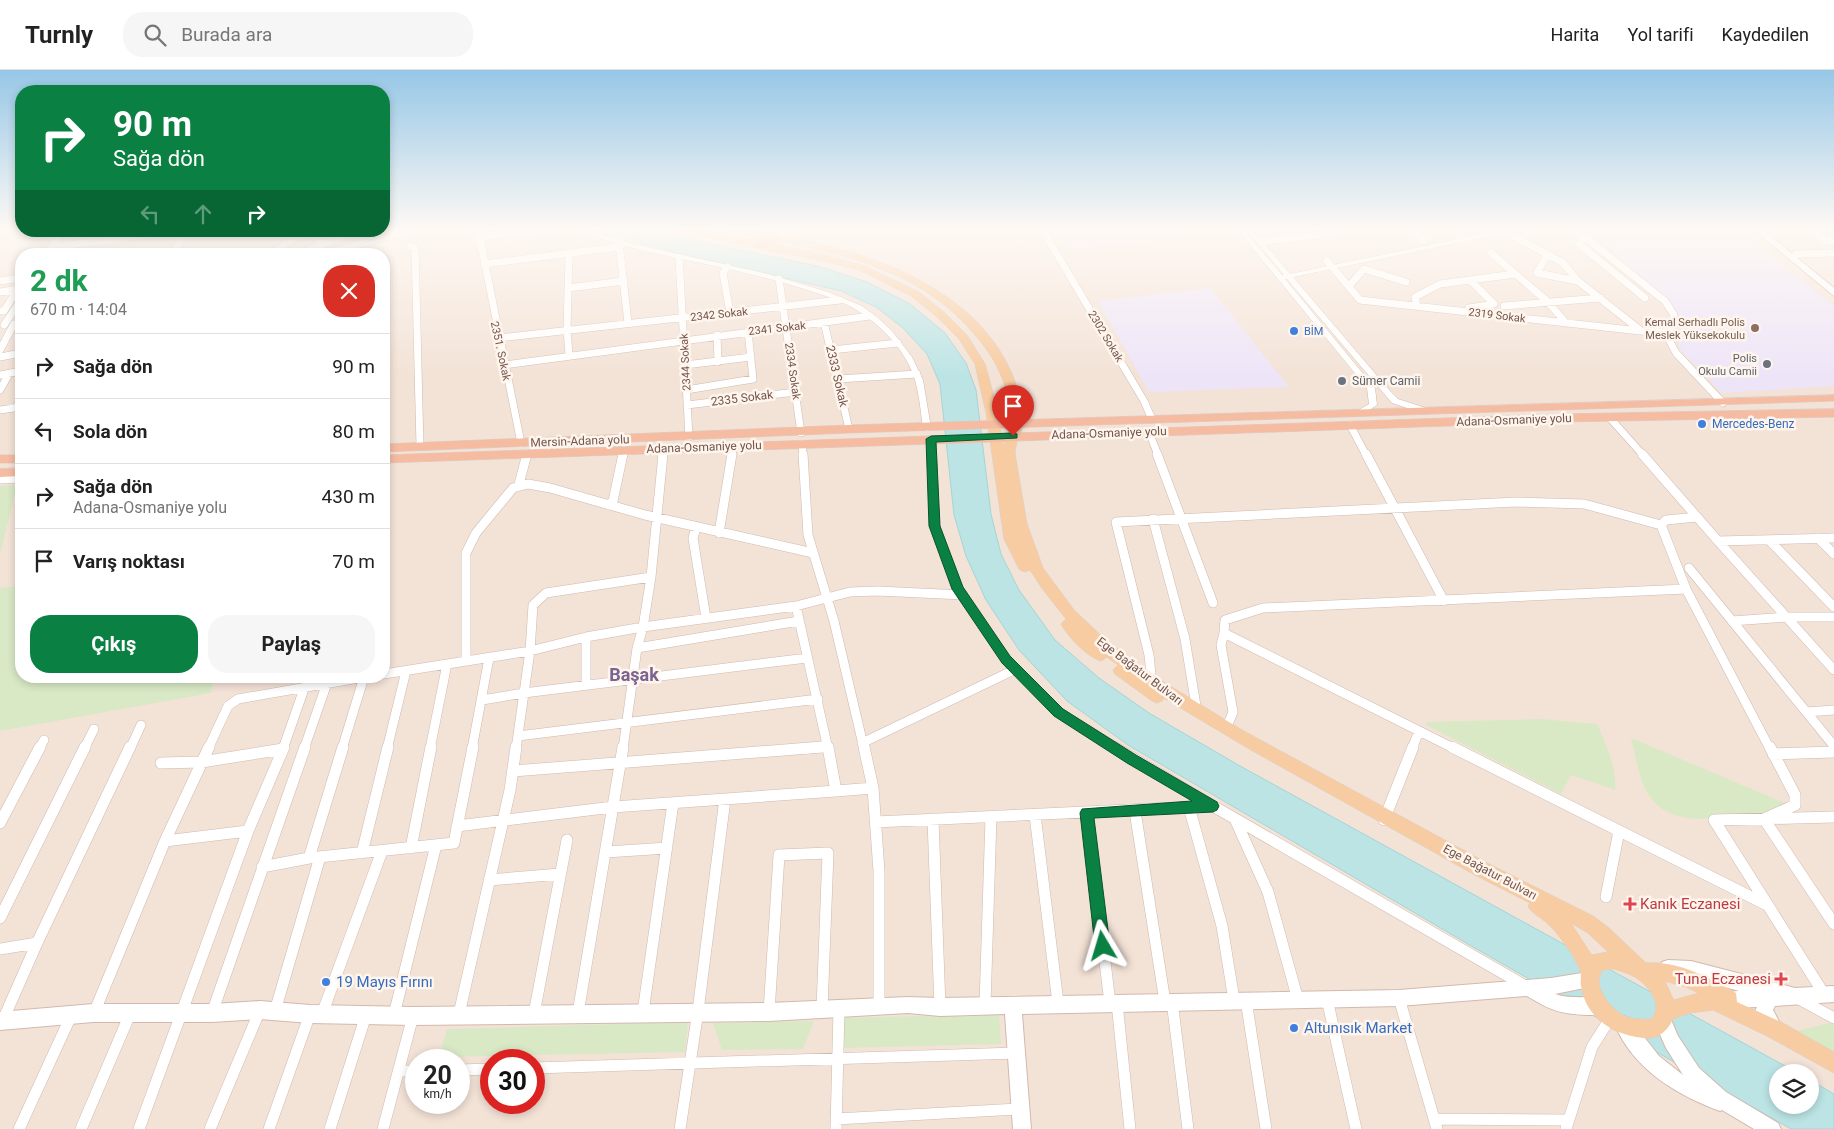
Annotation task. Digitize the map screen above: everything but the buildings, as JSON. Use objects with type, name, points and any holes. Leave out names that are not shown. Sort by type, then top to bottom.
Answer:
[{"type":"highway","name":"Adana-Osmaniye yolu","points":[[390,459],[524,448],[624,450],[734,446],[802,438],[991,432],[1152,419],[1834,398]]},
{"type":"highway","name":"Adana-Osmaniye yolu","points":[[1015,430],[1149,432],[1834,413]]},
{"type":"highway","name":"Mersin-Adana yolu","points":[[390,448],[420,446],[524,448],[689,437],[802,438],[849,430],[929,433]]},
{"type":"highway","points":[[0,459],[15,458]]},
{"type":"highway","points":[[0,473],[15,472]]},
{"type":"main road","name":"Ege Bağatur Bulvarı","points":[[883,278],[915,294],[940,314],[962,337],[980,364],[988,393],[991,432],[1011,539],[1028,575],[1055,610],[1083,641],[1153,688],[1550,913],[1568,932],[1589,975]]},
{"type":"main road","name":"Ege Bağatur Bulvarı","points":[[910,278],[926,286],[951,305],[978,330],[996,353],[1007,376],[1015,430],[1009,446],[1019,522],[1028,553],[1040,578],[1071,616],[1180,712],[1594,926],[1647,970]]},
{"type":"main road","points":[[1816,278],[1834,293]]},
{"type":"main road","points":[[1729,1105],[1704,1097],[1677,1082],[1651,1063],[1590,990],[1589,975],[1596,964],[1604,960],[1615,960],[1647,970],[1682,976],[1721,1000],[1834,1062]]},
{"type":"main road","points":[[1647,970],[1691,969],[1795,996]]},
{"type":"main road","points":[[1647,970],[1659,988],[1664,1000],[1664,1017],[1671,1045],[1682,1062],[1712,1092],[1729,1105],[1767,1128]]},
{"type":"main road","points":[[2,1020],[93,1013],[212,1013],[268,1010],[316,1014],[413,1016],[698,1011],[769,1012],[908,1006],[940,1007],[1058,1003],[1399,998],[1528,987],[1589,975]]},
{"type":"main road","points":[[1528,987],[1549,1000],[1564,1006],[1611,1016],[1644,1030],[1655,1028],[1664,1017],[1690,1004],[1721,1000],[1829,994]]},
{"type":"main road","points":[[1772,997],[1767,1002],[1764,1011],[1774,1029]]},
{"type":"main road","points":[[1013,1005],[1022,1129]]},
{"type":"street","points":[[416,278],[420,446]]},
{"type":"street","name":"2351. Sokak","points":[[487,278],[504,364],[524,448]]},
{"type":"street","points":[[568,278],[567,329],[569,356]]},
{"type":"street","name":"2344 Sokak","points":[[680,278],[689,437]]},
{"type":"street","points":[[724,278],[730,313]]},
{"type":"street","name":"2302 Sokak","points":[[1071,278],[1144,401],[1152,419]]},
{"type":"street","points":[[1280,278],[1371,388],[1373,405],[1360,413]]},
{"type":"street","points":[[1292,278],[1395,401],[1426,411]]},
{"type":"street","name":"2319 Sokak","points":[[1342,278],[1360,300],[1640,331],[1665,332]]},
{"type":"street","points":[[1349,286],[1356,278]]},
{"type":"street","points":[[1394,278],[1406,282]]},
{"type":"street","points":[[1417,306],[1415,297],[1440,284],[1482,278]]},
{"type":"street","points":[[1520,278],[1547,301],[1566,323]]},
{"type":"street","points":[[1565,278],[1578,281]]},
{"type":"street","points":[[1576,278],[1640,331]]},
{"type":"street","points":[[1621,278],[1645,298]]},
{"type":"street","points":[[1637,278],[1665,301],[1674,316],[1672,330],[1665,332],[1676,352],[1723,402]]},
{"type":"street","points":[[0,281],[15,279]]},
{"type":"street","points":[[779,279],[821,291],[860,308],[881,325],[898,343],[914,366],[929,433],[935,526],[958,589],[1006,659],[1058,712],[1132,759],[1528,987]]},
{"type":"street","name":"2334 Sokak","points":[[779,279],[802,438],[808,535],[827,598],[873,788]]},
{"type":"street","points":[[1457,310],[1494,304],[1470,280]]},
{"type":"street","points":[[568,288],[624,281],[628,322]]},
{"type":"street","points":[[0,292],[15,290]]},
{"type":"street","points":[[0,311],[4,311],[15,296]]},
{"type":"street","points":[[1504,306],[1600,298]]},
{"type":"street","name":"2342 Sokak","points":[[499,338],[628,322],[682,318],[840,300]]},
{"type":"street","points":[[2,326],[15,309]]},
{"type":"street","name":"2341 Sokak","points":[[504,364],[870,316]]},
{"type":"street","name":"2333 Sokak","points":[[824,322],[849,430]]},
{"type":"street","points":[[2,326],[15,323]]},
{"type":"street","points":[[0,350],[15,326]]},
{"type":"street","points":[[686,390],[753,379],[748,331]]},
{"type":"street","points":[[717,335],[718,362]]},
{"type":"street","points":[[831,350],[898,343]]},
{"type":"street","points":[[0,357],[15,353]]},
{"type":"street","points":[[685,366],[751,358]]},
{"type":"street","points":[[0,375],[15,372]]},
{"type":"street","points":[[0,390],[9,374]]},
{"type":"street","points":[[838,380],[916,374]]},
{"type":"street","name":"2335 Sokak","points":[[687,405],[796,392]]},
{"type":"street","points":[[0,410],[15,408]]},
{"type":"street","points":[[1610,418],[1834,670]]},
{"type":"street","points":[[1350,426],[1444,601]]},
{"type":"street","points":[[1149,432],[1214,603]]},
{"type":"street","points":[[719,533],[734,446]]},
{"type":"street","points":[[519,484],[524,448]]},
{"type":"street","points":[[578,1013],[621,762],[637,648],[643,627],[651,577],[657,519],[658,482],[663,449]]},
{"type":"street","points":[[609,505],[613,501],[624,450]]},
{"type":"street","points":[[0,479],[15,478]]},
{"type":"street","points":[[466,661],[466,553],[476,533],[513,488],[519,484],[530,484],[557,490],[657,519],[813,553]]},
{"type":"street","points":[[1153,688],[1149,655],[1116,522],[1394,506],[1516,502],[1584,504],[1661,525]]},
{"type":"street","points":[[1661,525],[1666,520],[1697,517]]},
{"type":"street","points":[[1154,519],[1176,602],[1194,682],[1197,713]]},
{"type":"street","points":[[1661,525],[1686,589],[1795,795],[1795,806],[1764,819]]},
{"type":"street","points":[[696,528],[693,538],[706,618]]},
{"type":"street","points":[[1818,538],[1834,554]]},
{"type":"street","points":[[1718,541],[1834,538]]},
{"type":"street","points":[[1769,540],[1834,607]]},
{"type":"street","points":[[1689,568],[1834,746]]},
{"type":"street","points":[[459,1014],[513,771],[530,651],[533,605],[546,593],[651,577]]},
{"type":"street","points":[[1226,729],[1233,712],[1221,645],[1225,620],[1263,608],[1686,589]]},
{"type":"street","points":[[390,673],[530,651],[586,637],[643,627],[796,606],[850,592],[962,595]]},
{"type":"street","points":[[796,606],[818,700],[836,791]]},
{"type":"street","points":[[1732,622],[1787,617],[1834,617]]},
{"type":"street","points":[[637,648],[799,622]]},
{"type":"street","points":[[1224,633],[1767,905]]},
{"type":"street","points":[[586,637],[586,685]]},
{"type":"street","points":[[262,867],[314,858],[454,843],[489,658]]},
{"type":"street","points":[[482,700],[524,693],[807,658]]},
{"type":"street","points":[[411,848],[447,664]]},
{"type":"street","points":[[862,743],[1016,669]]},
{"type":"street","points":[[362,853],[406,671]]},
{"type":"street","points":[[93,1013],[165,841],[228,706],[248,696],[327,683],[212,1013]]},
{"type":"street","points":[[210,1129],[268,1010],[365,683]]},
{"type":"street","points":[[139,1129],[248,831],[283,749],[305,686]]},
{"type":"street","points":[[518,736],[818,700]]},
{"type":"street","points":[[1806,712],[1834,710]]},
{"type":"street","points":[[2,1020],[140,725]]},
{"type":"street","points":[[0,918],[94,730]]},
{"type":"street","points":[[1385,819],[1419,731]]},
{"type":"street","points":[[0,823],[44,740]]},
{"type":"street","points":[[513,771],[828,747]]},
{"type":"street","points":[[161,763],[202,762],[283,749]]},
{"type":"street","points":[[1774,754],[1834,752]]},
{"type":"street","points":[[457,826],[613,807],[873,788],[879,871],[879,1007]]},
{"type":"street","points":[[680,1129],[698,1011],[725,799]]},
{"type":"street","points":[[643,1012],[673,803]]},
{"type":"street","points":[[876,822],[1213,806]]},
{"type":"street","points":[[1189,808],[1222,926],[1240,1000],[1266,1129]]},
{"type":"street","points":[[1135,811],[1169,1001],[1188,1129]]},
{"type":"street","points":[[1087,813],[1130,1129]]},
{"type":"street","points":[[1035,815],[1058,1003]]},
{"type":"street","points":[[985,1005],[990,817]]},
{"type":"street","points":[[1829,994],[1767,905],[1714,820],[1834,817]]},
{"type":"street","points":[[1234,818],[1268,892],[1298,1000]]},
{"type":"street","points":[[1764,819],[1834,924]]},
{"type":"street","points":[[933,820],[940,1007]]},
{"type":"street","points":[[165,841],[248,831]]},
{"type":"street","points":[[1606,897],[1619,831]]},
{"type":"street","points":[[534,1014],[567,840]]},
{"type":"street","points":[[394,1015],[436,845]]},
{"type":"street","points":[[606,852],[667,848]]},
{"type":"street","points":[[269,1129],[382,851]]},
{"type":"street","points":[[769,1012],[779,855],[828,854],[822,1009]]},
{"type":"street","points":[[489,880],[560,874]]},
{"type":"street","points":[[0,949],[37,943]]},
{"type":"street","points":[[1795,996],[1834,1018]]},
{"type":"street","points":[[1399,998],[1436,1124],[1567,1125],[1592,1047],[1611,1016]]},
{"type":"street","points":[[1327,999],[1356,1129]]},
{"type":"street","points":[[840,1010],[836,1124],[1020,1109]]},
{"type":"street","points":[[81,1129],[130,1014]]},
{"type":"street","points":[[330,1129],[366,1014]]},
{"type":"street","points":[[19,1129],[71,1016]]},
{"type":"street","points":[[384,1129],[413,1016]]},
{"type":"street","points":[[545,1068],[838,1057],[1017,1053]]},
{"type":"street","points":[[399,1071],[405,1071]]},
{"type":"shaded area","points":[[0,278],[15,278],[15,683],[390,683],[390,278],[1834,278],[1834,1129],[0,1129]]},
{"type":"shaded area","name":"Kemal Serhadlı Polis Meslek Yüksekokulu","points":[[1644,278],[1800,278],[1834,306],[1834,386],[1722,393],[1680,350],[1673,306]]},
{"type":"shaded area","points":[[1210,288],[1289,387],[1149,392],[1098,301]]},
{"type":"green space","points":[[15,485],[15,493],[0,554],[0,486]]},
{"type":"green space","points":[[15,587],[15,683],[213,683],[211,693],[0,731],[0,588]]},
{"type":"green space","points":[[1541,719],[1597,724],[1613,765],[1615,790],[1571,775],[1561,794],[1426,725],[1426,722]]},
{"type":"green space","points":[[1631,738],[1785,803],[1789,810],[1698,819],[1666,811],[1648,794],[1638,769]]},
{"type":"green space","points":[[999,1014],[1001,1044],[843,1048],[844,1018]]},
{"type":"green space","points":[[814,1021],[803,1049],[722,1050],[713,1023]]},
{"type":"green space","points":[[688,1022],[685,1052],[545,1055],[545,1049],[480,1049],[480,1056],[470,1056],[470,1049],[441,1049],[447,1029]]},
{"type":"green space","points":[[1829,1023],[1834,1025],[1834,1055],[1799,1035],[1797,1031]]},
{"type":"water","points":[[787,278],[856,278],[867,282],[910,304],[945,333],[966,363],[976,390],[991,514],[1001,554],[1019,590],[1055,640],[1099,678],[1149,713],[1240,766],[1781,1064],[1769,1064],[1769,1114],[1819,1114],[1819,1085],[1834,1094],[1834,1129],[1791,1129],[1468,944],[1128,745],[1067,701],[1019,650],[986,600],[966,556],[954,515],[940,384],[927,354],[903,328],[876,307],[841,291]]},
{"type":"place","name":"Kemal Serhadlı Polis Meslek Yüksekokulu","points":[[1755,328]]},
{"type":"place","name":"BİM","points":[[1294,331]]},
{"type":"place","name":"Polis Okulu Camii","points":[[1767,364]]},
{"type":"place","name":"Sümer Camii","points":[[1342,381]]},
{"type":"place","name":"Mercedes-Benz","points":[[1702,424]]},
{"type":"place","name":"Kanık Eczanesi","points":[[1630,904]]},
{"type":"place","name":"Tuna Eczanesi","points":[[1781,979]]},
{"type":"place","name":"19 Mayıs Fırını","points":[[326,982]]},
{"type":"place","name":"Altunısık Market","points":[[1294,1028]]},
{"type":"district","name":"Başak","points":[[634,675]]},
{"type":"route","points":[[1013,436],[931,439],[935,526],[958,589],[1006,659],[1058,712],[1132,759],[1213,806],[1087,813],[1103,946]]}]
